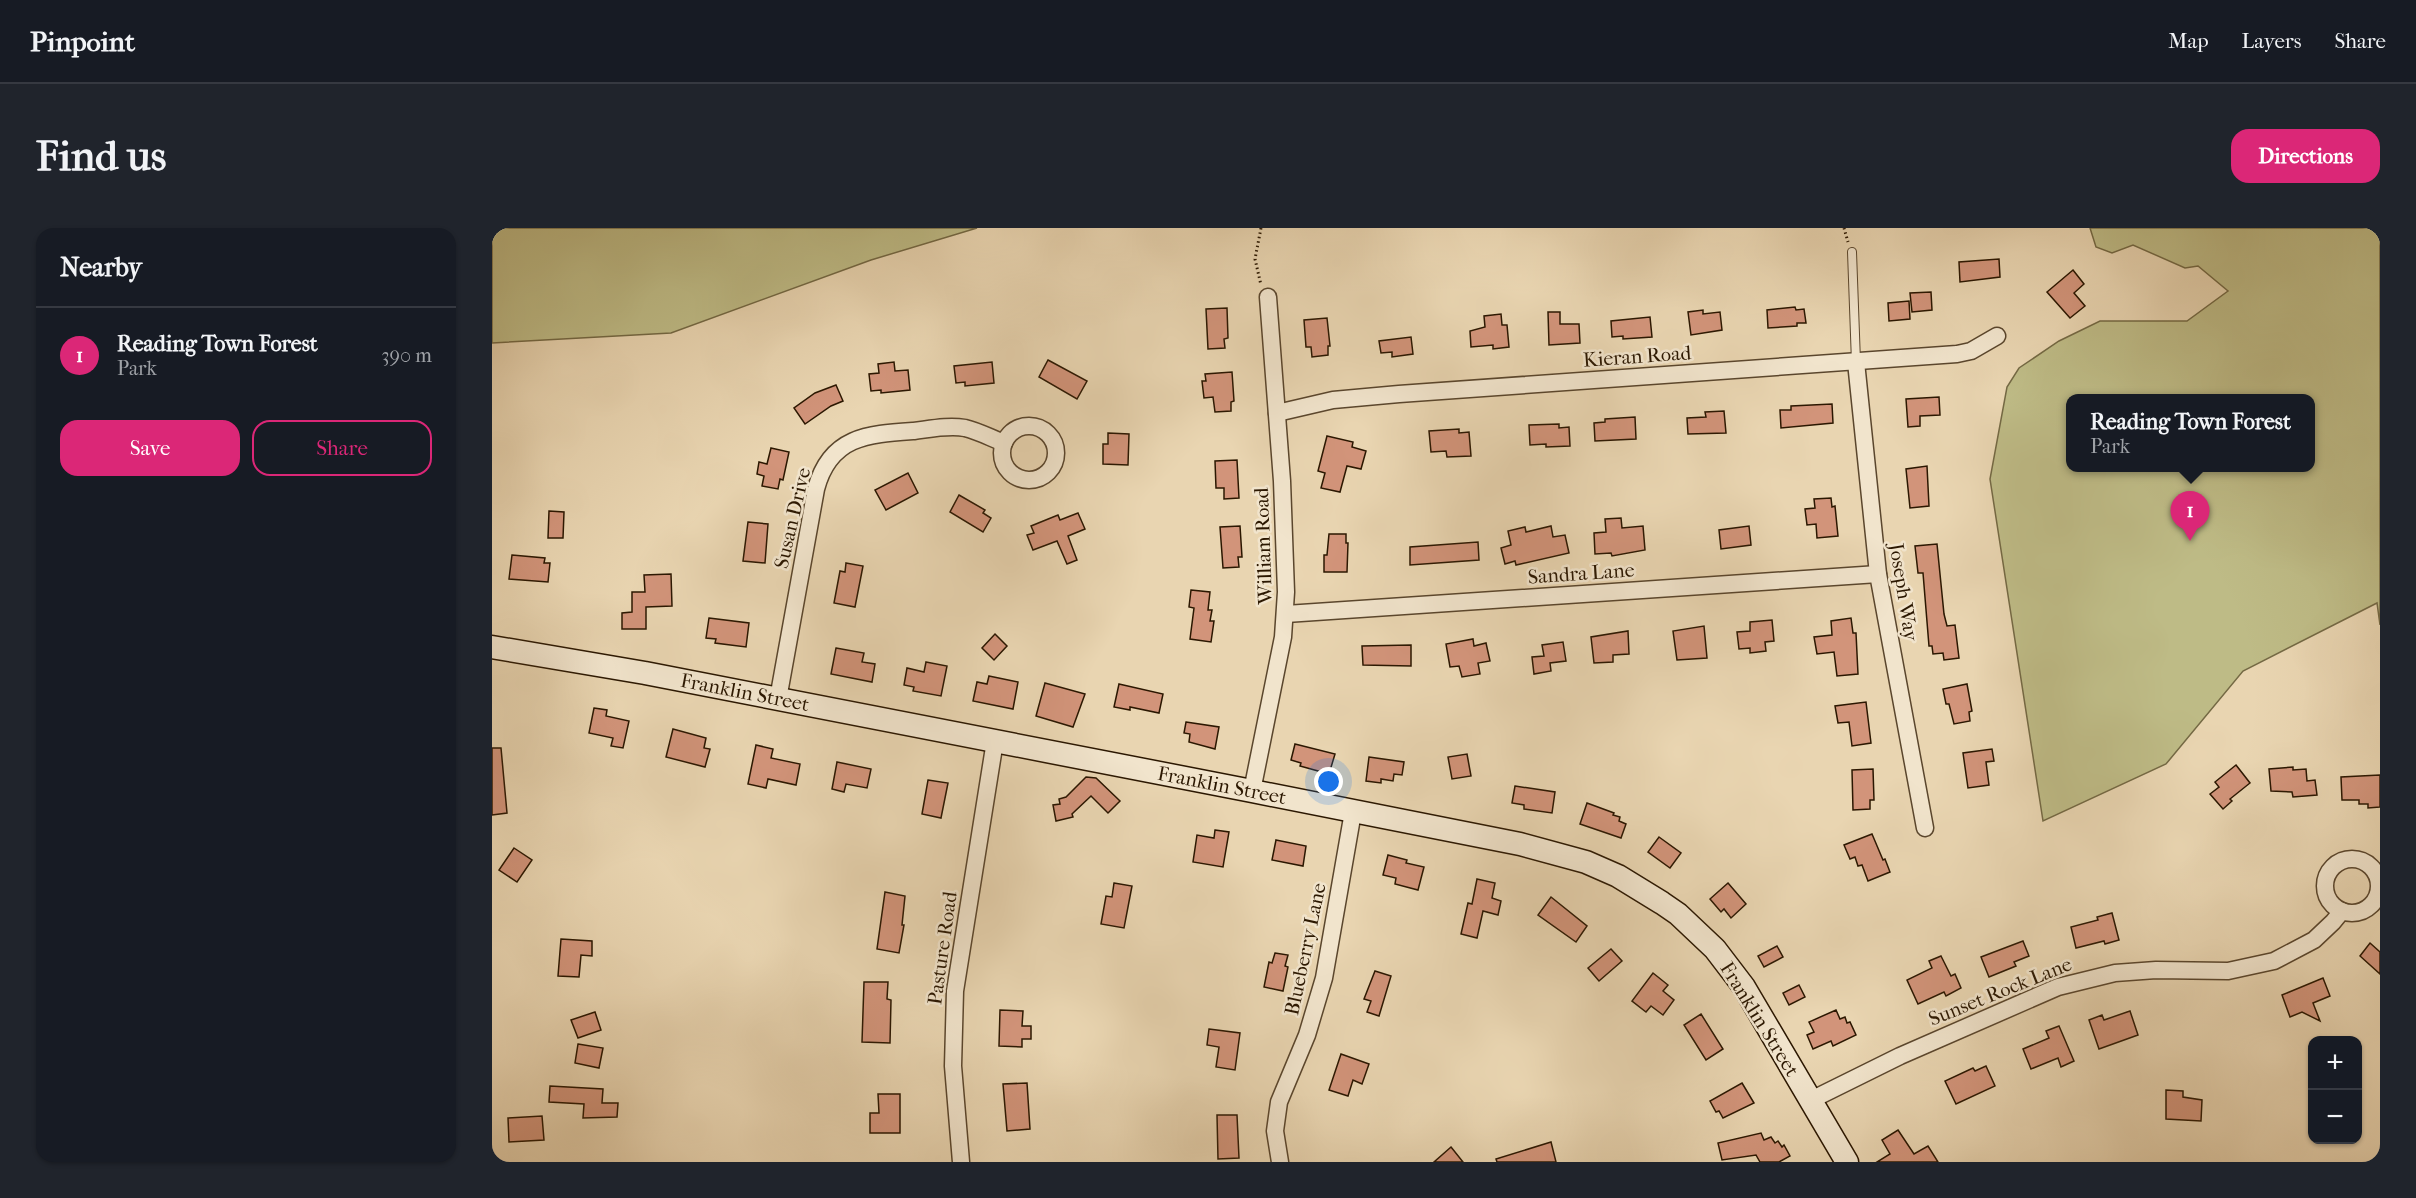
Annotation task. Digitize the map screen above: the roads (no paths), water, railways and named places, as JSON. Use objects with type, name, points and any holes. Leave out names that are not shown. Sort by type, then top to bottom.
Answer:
[{"type":"main road","name":"Franklin Street","points":[[492,647],[635,671],[1252,791],[1549,851],[1601,868],[1640,888],[1678,914],[1698,931],[1728,965],[1744,987],[1846,1162]]},
{"type":"street","name":"William Road","points":[[1252,791],[1286,614],[1284,525],[1268,297]]},
{"type":"street","name":"Kieran Road","points":[[1276,413],[1333,400],[1399,394],[1962,353],[1976,349],[1997,336]]},
{"type":"street","name":"Joseph Way","points":[[1856,362],[1878,574],[1924,828]]},
{"type":"street","name":"Susan Drive","points":[[778,699],[816,489],[822,470],[834,454],[849,442],[867,435],[949,428],[972,430],[1004,443]]},
{"type":"street","name":"Sandra Lane","points":[[1286,614],[1878,574]]},
{"type":"street","name":"Pasture Road","points":[[961,1162],[953,1066],[955,991],[995,741]]},
{"type":"street","name":"Blueberry Lane","points":[[1280,1162],[1275,1131],[1277,1109],[1307,1035],[1324,978],[1353,812]]},
{"type":"street","name":"Sunset Rock Lane","points":[[1811,1100],[1919,1047],[2058,987],[2124,972],[2228,971],[2274,961],[2314,940],[2342,911]]},
{"type":"lane","points":[[1852,252],[1856,362]]},
{"type":"place","name":"Reading Town Forest","points":[[2190,541]]}]
